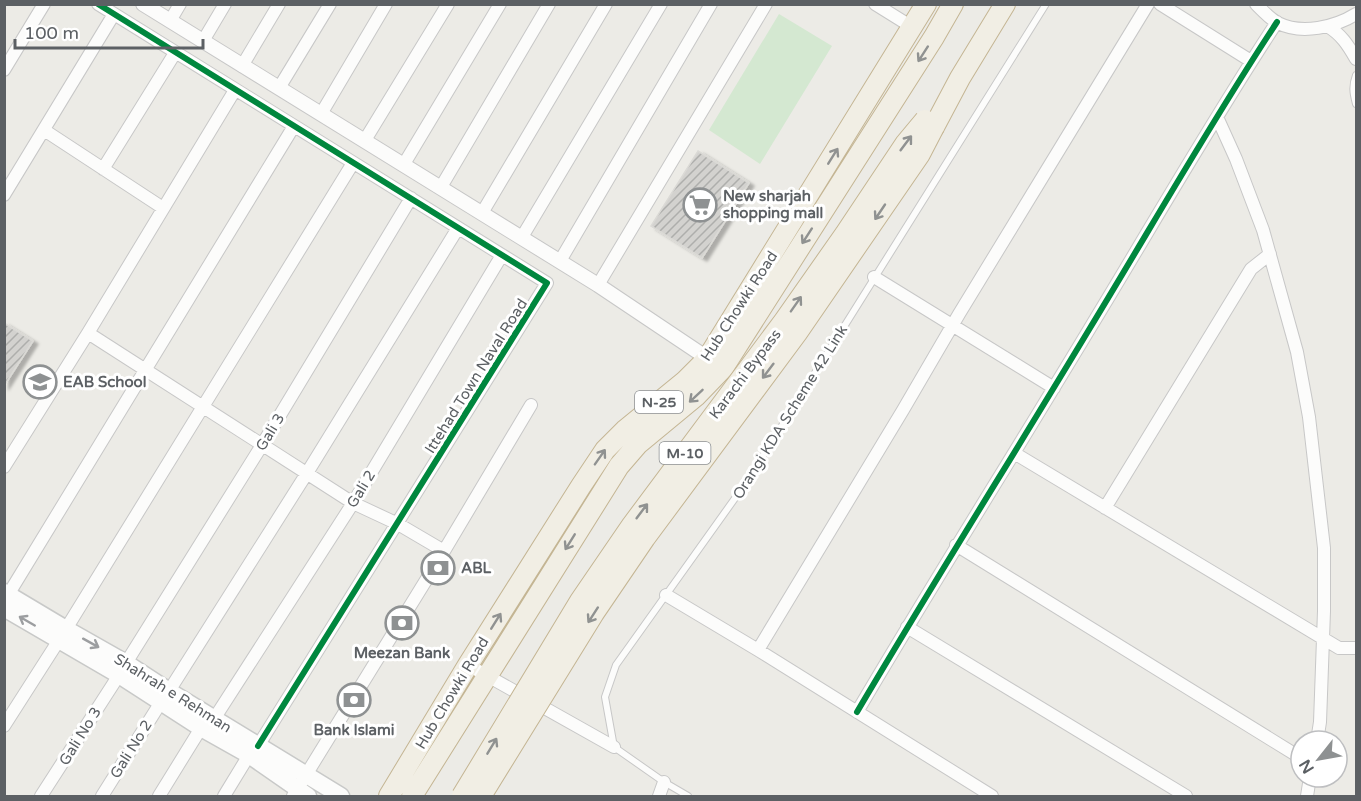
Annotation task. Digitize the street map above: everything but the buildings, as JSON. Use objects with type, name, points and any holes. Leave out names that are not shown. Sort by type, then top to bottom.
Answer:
[{"type":"highway","name":"Hub Chowki Road","points":[[389,796],[468,665],[605,450],[625,430],[685,381],[715,364],[926,4]]},
{"type":"highway","points":[[412,796],[619,466],[638,444],[696,396],[715,364],[934,37],[953,4]]},
{"type":"highway","name":"Karachi Bypass","points":[[462,796],[599,572],[784,321],[905,144],[929,124],[1005,4]]},
{"type":"highway","name":"Karachi Bypass","points":[[481,796],[594,613],[645,538],[797,333],[920,154],[929,124]]},
{"type":"main road","name":"Shahrah e Rehman","points":[[6,598],[62,635],[123,669],[253,751],[306,775],[341,796]]},
{"type":"main road","name":"Shahrah e Rehman","points":[[253,751],[299,794]]},
{"type":"street","points":[[4,70],[44,4]]},
{"type":"street","name":"Ittehad Town Naval Road","points":[[98,4],[547,283],[398,524],[225,796]]},
{"type":"street","points":[[143,4],[522,237],[715,364]]},
{"type":"street","points":[[170,21],[180,4]]},
{"type":"street","points":[[203,41],[225,4]]},
{"type":"street","points":[[242,66],[279,4]]},
{"type":"street","points":[[279,88],[330,4]]},
{"type":"street","points":[[321,114],[386,4]]},
{"type":"street","points":[[365,140],[448,4]]},
{"type":"street","points":[[404,164],[500,4]]},
{"type":"street","points":[[441,187],[549,4]]},
{"type":"street","points":[[482,213],[606,4]]},
{"type":"street","points":[[522,237],[660,4]]},
{"type":"street","points":[[560,261],[711,4]]},
{"type":"street","points":[[598,285],[766,4]]},
{"type":"street","points":[[875,4],[912,27]]},
{"type":"street","points":[[758,650],[1148,4]]},
{"type":"street","points":[[1160,4],[1251,61]]},
{"type":"street","points":[[1256,4],[1276,22],[1301,28],[1327,26],[1342,22],[1356,14]]},
{"type":"street","points":[[4,195],[114,14]]},
{"type":"street","points":[[857,712],[956,545],[1276,22]]},
{"type":"street","points":[[1327,26],[1344,39],[1356,59]]},
{"type":"street","points":[[103,169],[176,53]]},
{"type":"street","points":[[4,467],[235,90]]},
{"type":"street","points":[[1217,117],[1251,199],[1270,254],[1297,352],[1309,417],[1324,548],[1319,729]]},
{"type":"street","points":[[6,598],[294,126]]},
{"type":"street","points":[[44,130],[163,208]]},
{"type":"street","points":[[4,726],[353,163]]},
{"type":"street","name":"Gali 3","points":[[123,669],[411,198]]},
{"type":"street","points":[[165,696],[459,228]]},
{"type":"street","points":[[1105,508],[1251,269],[1270,254]]},
{"type":"street","name":"Gali 2","points":[[159,796],[353,502],[502,255]]},
{"type":"street","points":[[874,277],[1054,388]]},
{"type":"street","points":[[88,333],[353,502],[398,524],[444,551]]},
{"type":"street","points":[[299,794],[306,775],[531,405]]},
{"type":"street","points":[[1014,453],[1323,639],[1339,648],[1356,648]]},
{"type":"street","points":[[956,545],[1289,751]]},
{"type":"street","points":[[666,595],[992,796]]},
{"type":"street","points":[[907,627],[1186,796]]},
{"type":"street","points":[[468,665],[614,747]]},
{"type":"street","name":"Gali No 3","points":[[41,796],[123,669]]},
{"type":"street","name":"Gali No 2","points":[[102,796],[165,696]]},
{"type":"street","points":[[659,796],[664,782]]},
{"type":"lane","name":"Orangi KDA Scheme 42 Link","points":[[614,747],[605,697],[616,665],[748,480],[1046,4]]},
{"type":"lane","points":[[1356,75],[1353,94],[1356,104]]},
{"type":"lane","points":[[614,747],[688,796]]},
{"type":"green space","points":[[779,14],[832,46],[760,164],[709,130]]},
{"type":"cycle path","points":[[98,4],[547,283],[258,746]]},
{"type":"cycle path","points":[[857,712],[1205,136],[1277,22]]},
{"type":"place","name":"New sharjah shopping mall","points":[[700,205]]},
{"type":"place","name":"EAB School","points":[[40,382]]},
{"type":"place","name":"ABL","points":[[438,568]]},
{"type":"place","name":"Meezan Bank","points":[[402,623]]},
{"type":"place","name":"Bank Islami","points":[[354,700]]}]
